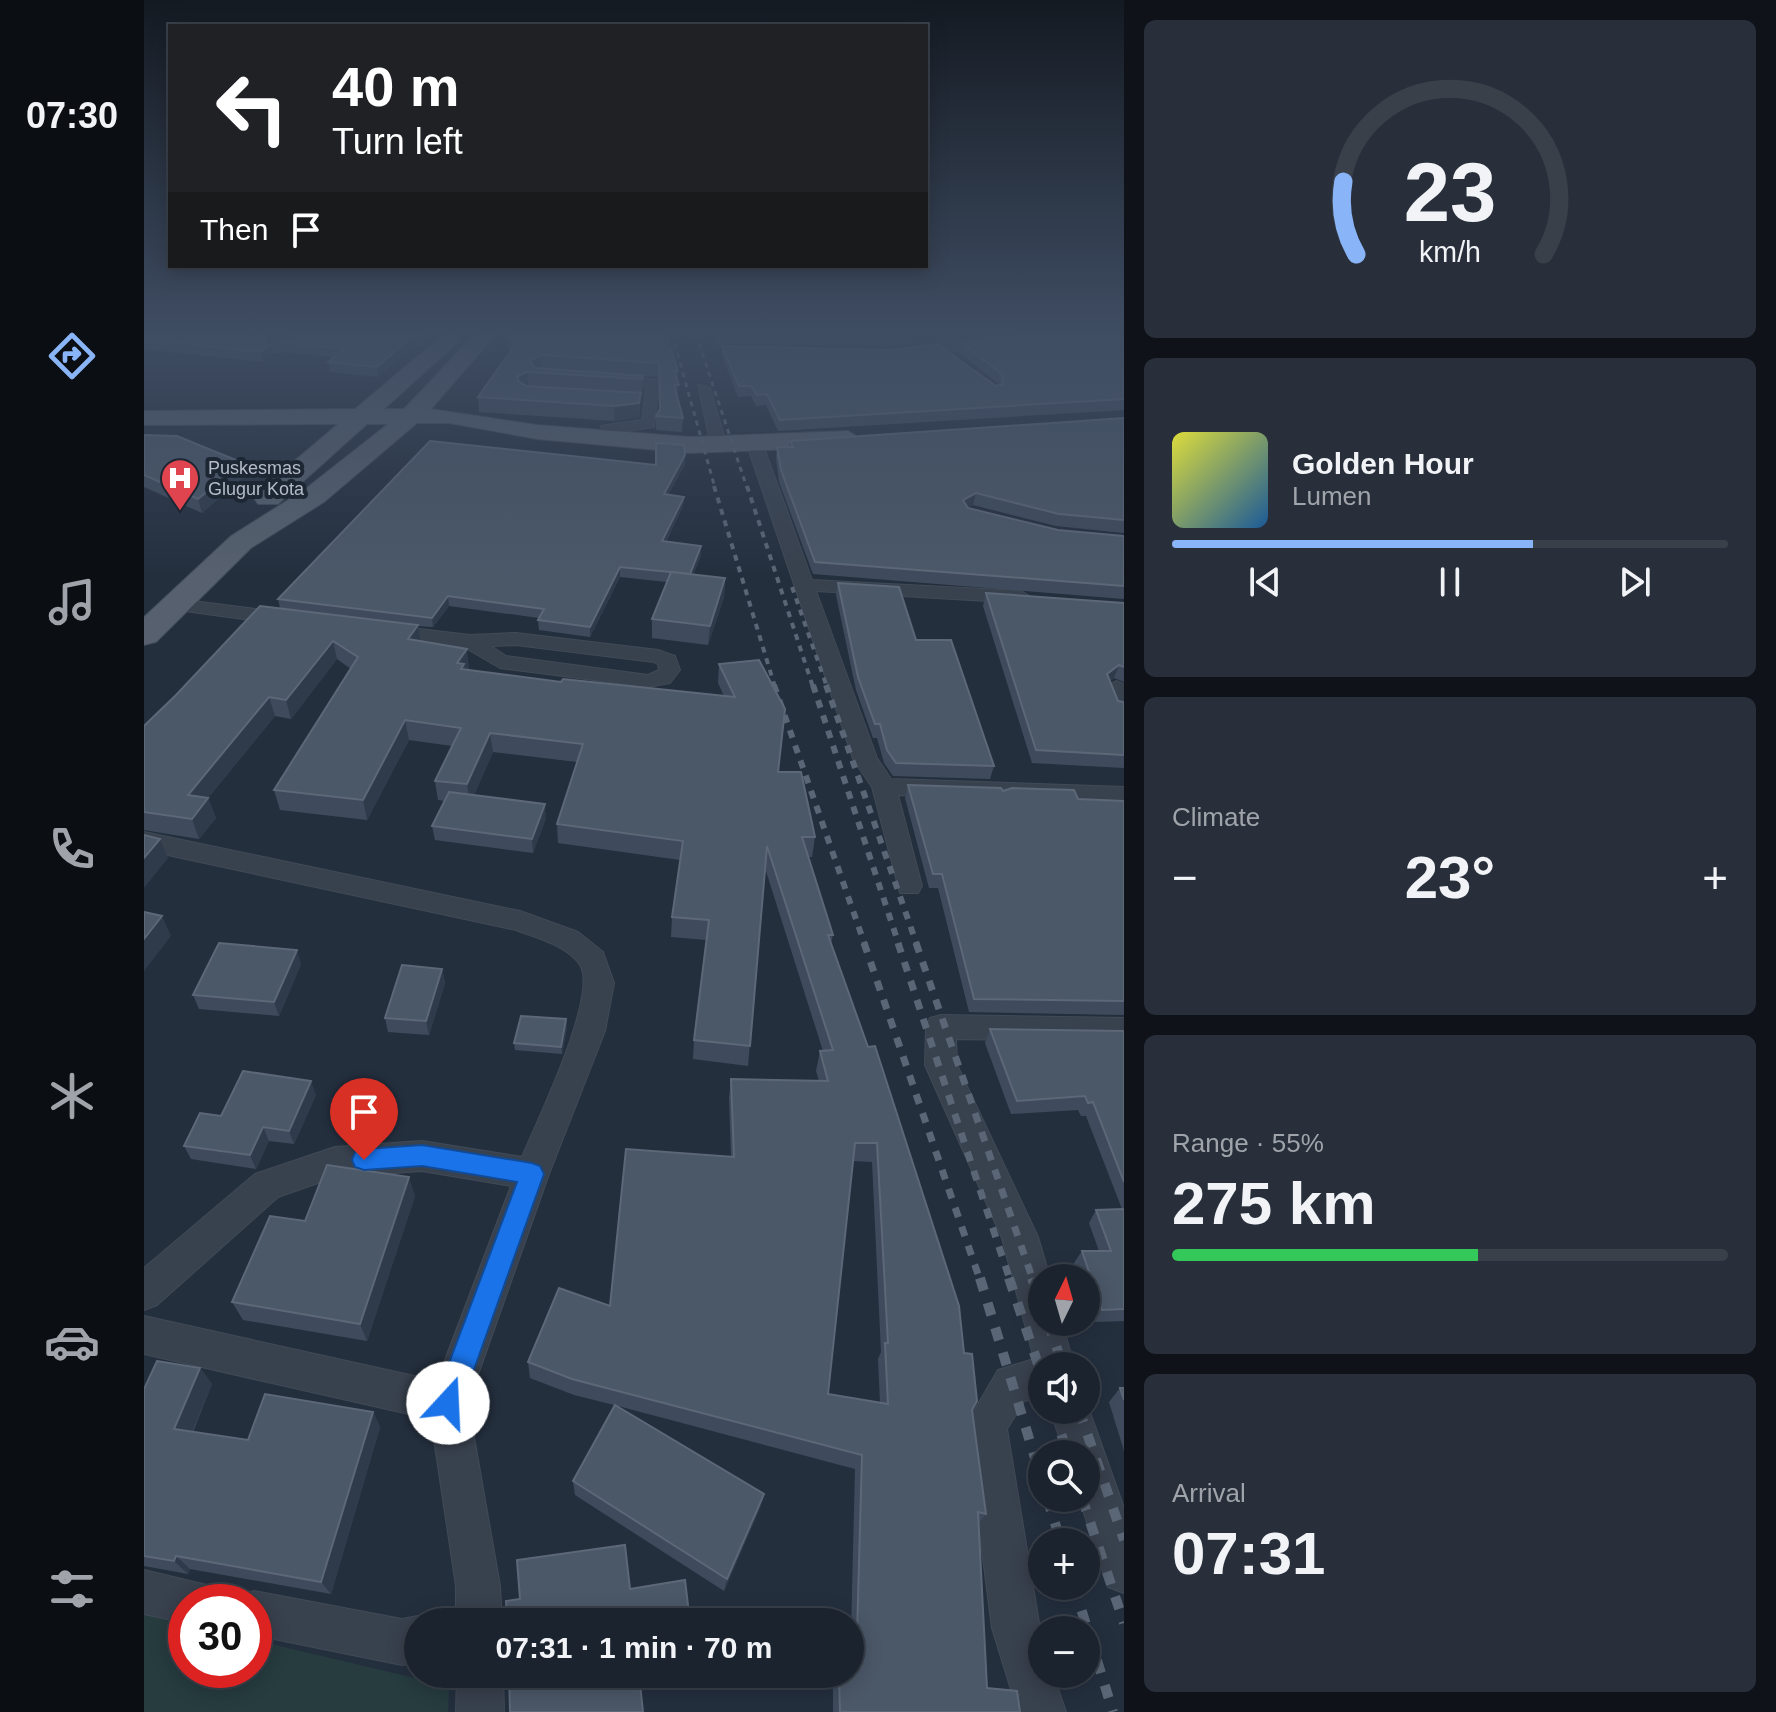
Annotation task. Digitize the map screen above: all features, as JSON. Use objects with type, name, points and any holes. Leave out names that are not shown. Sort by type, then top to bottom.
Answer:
[{"type":"main road","points":[[241,542],[258,506],[366,414]]},
{"type":"main road","points":[[144,635],[241,542],[268,528],[314,496],[412,414]]},
{"type":"main road","points":[[404,422],[449,416],[537,432]]},
{"type":"main road","points":[[144,418],[404,422],[494,432],[537,432],[719,446],[760,457],[869,438]]},
{"type":"main road","points":[[144,428],[357,422]]},
{"type":"street","points":[[604,437],[610,428],[649,424],[647,414]]},
{"type":"street","points":[[710,414],[719,446]]},
{"type":"street","points":[[760,457],[865,759],[884,787],[909,886]]},
{"type":"street","points":[[804,585],[1046,600]]},
{"type":"street","points":[[177,605],[316,622]]},
{"type":"street","points":[[362,628],[470,641],[516,639],[658,656],[668,660],[670,667],[668,676],[648,681],[540,669],[500,662],[470,641]]},
{"type":"street","points":[[884,787],[1124,795]]},
{"type":"street","points":[[144,841],[520,921],[568,939],[593,960],[599,983],[590,1031],[532,1174],[448,1403],[478,1586],[479,1608]]},
{"type":"street","points":[[1028,1266],[1020,1237],[941,1065],[941,1027],[1124,1030]]},
{"type":"street","points":[[144,1292],[267,1185],[335,1162],[422,1156],[532,1174]]},
{"type":"street","points":[[144,1335],[448,1403]]},
{"type":"street","points":[[1028,1380],[1012,1384],[986,1425],[1015,1628],[1042,1712]]},
{"type":"street","points":[[1100,1498],[1124,1571]]},
{"type":"street","points":[[144,1592],[168,1597]]},
{"type":"street","points":[[272,1617],[404,1642]]},
{"type":"street","points":[[480,1688],[480,1712]]},
{"type":"green space","points":[[144,1614],[168,1620],[168,1688],[272,1688],[272,1644],[404,1675],[404,1688],[449,1688],[448,1712],[144,1712]]},
{"type":"building","points":[[682,414],[683,418],[656,416]]},
{"type":"building","points":[[777,414],[880,414],[780,420]]},
{"type":"building","points":[[1124,418],[1124,520],[1059,514],[976,493],[963,500],[968,508],[1058,530],[1124,536],[1124,586],[815,562],[781,470],[777,447],[793,447],[790,441]]},
{"type":"building","points":[[144,435],[177,436],[241,462],[198,499],[144,475]]},
{"type":"building","points":[[430,441],[656,465],[656,443],[684,445],[685,455],[664,494],[684,497],[662,541],[701,546],[690,574],[620,567],[590,627],[538,620],[544,609],[448,596],[432,618],[278,599]]},
{"type":"building","points":[[671,572],[725,578],[710,626],[652,619]]},
{"type":"building","points":[[838,583],[899,587],[916,640],[951,640],[994,766],[896,763],[887,750],[880,724],[875,724],[858,677]]},
{"type":"building","points":[[986,593],[1124,603],[1124,667],[1119,665],[1107,674],[1118,701],[1124,702],[1124,755],[1036,750]]},
{"type":"building","points":[[260,606],[418,625],[408,639],[467,649],[457,663],[464,664],[461,669],[561,682],[563,679],[735,697],[719,664],[759,660],[785,709],[778,772],[801,772],[815,837],[802,837],[833,935],[828,935],[868,1047],[875,1046],[959,1306],[964,1353],[972,1354],[977,1401],[972,1410],[986,1514],[978,1512],[987,1688],[1017,1691],[1020,1712],[840,1712],[839,1688],[864,1688],[864,1608],[858,1608],[862,1455],[572,1379],[528,1362],[559,1288],[610,1306],[626,1149],[734,1157],[731,1079],[828,1081],[820,1051],[833,1050],[767,846],[750,1046],[694,1040],[709,920],[672,917],[683,841],[557,824],[583,744],[490,733],[467,784],[435,781],[461,728],[405,720],[363,800],[274,790],[358,657],[333,641],[286,700],[269,697],[188,795],[208,798],[192,819],[144,812],[144,726]],"holes":[[[855,1143],[877,1143],[888,1343],[885,1343],[888,1404],[828,1394]]]},
{"type":"building","points":[[908,785],[1001,788],[1003,791],[1012,788],[1074,790],[1078,799],[1124,801],[1124,1001],[974,999],[942,874],[933,874]]},
{"type":"building","points":[[449,792],[545,804],[532,839],[432,826]]},
{"type":"building","points":[[144,835],[160,839],[144,858]]},
{"type":"building","points":[[144,912],[162,916],[144,939]]},
{"type":"building","points":[[219,943],[297,950],[274,1002],[193,995]]},
{"type":"building","points":[[402,965],[442,969],[426,1021],[385,1018]]},
{"type":"building","points":[[521,1016],[566,1019],[561,1047],[514,1043]]},
{"type":"building","points":[[990,1029],[1124,1031],[1124,1182],[1093,1102],[1088,1103],[1085,1096],[1017,1101]]},
{"type":"building","points":[[243,1071],[311,1081],[289,1131],[263,1127],[250,1155],[184,1146],[200,1113],[221,1116]]},
{"type":"building","points":[[327,1165],[409,1177],[360,1324],[232,1302],[270,1216],[305,1221]]},
{"type":"building","points":[[1124,1209],[1124,1309],[1102,1310],[1100,1264],[1086,1264],[1082,1251],[1111,1251],[1096,1210]]},
{"type":"building","points":[[157,1361],[200,1368],[174,1429],[248,1440],[265,1394],[373,1412],[321,1582],[176,1556],[174,1561],[144,1556],[144,1389]]},
{"type":"building","points":[[615,1405],[764,1494],[727,1579],[573,1481]]},
{"type":"building","points":[[625,1545],[630,1589],[685,1580],[688,1608],[506,1608],[506,1601],[520,1599],[517,1560]]},
{"type":"building","points":[[509,1688],[640,1688],[643,1712],[510,1712]]},
{"type":"railway","points":[[694,414],[715,488]]},
{"type":"railway","points":[[722,414],[747,488]]},
{"type":"railway","points":[[714,486],[775,687]]},
{"type":"railway","points":[[747,486],[813,687]]},
{"type":"railway","points":[[792,587],[827,687]]},
{"type":"railway","points":[[774,685],[865,945]]},
{"type":"railway","points":[[813,685],[899,945]]},
{"type":"railway","points":[[826,685],[917,945]]},
{"type":"railway","points":[[864,943],[980,1280]]},
{"type":"railway","points":[[898,943],[1010,1280]]},
{"type":"railway","points":[[916,943],[1028,1266]]},
{"type":"railway","points":[[980,1278],[1029,1440]]},
{"type":"railway","points":[[1009,1278],[1034,1352]]},
{"type":"railway","points":[[1053,1336],[1058,1352]]},
{"type":"railway","points":[[1058,1424],[1063,1440]]},
{"type":"railway","points":[[1084,1424],[1124,1540]]},
{"type":"railway","points":[[1051,1512],[1057,1528]]},
{"type":"railway","points":[[1087,1512],[1124,1623]]},
{"type":"railway","points":[[1078,1600],[1113,1712]]},
{"type":"place","name":"Puskesmas Glugur Kota","points":[[180,512]]},
{"type":"route","points":[[364,1160],[422,1156],[532,1174],[448,1403]]}]
